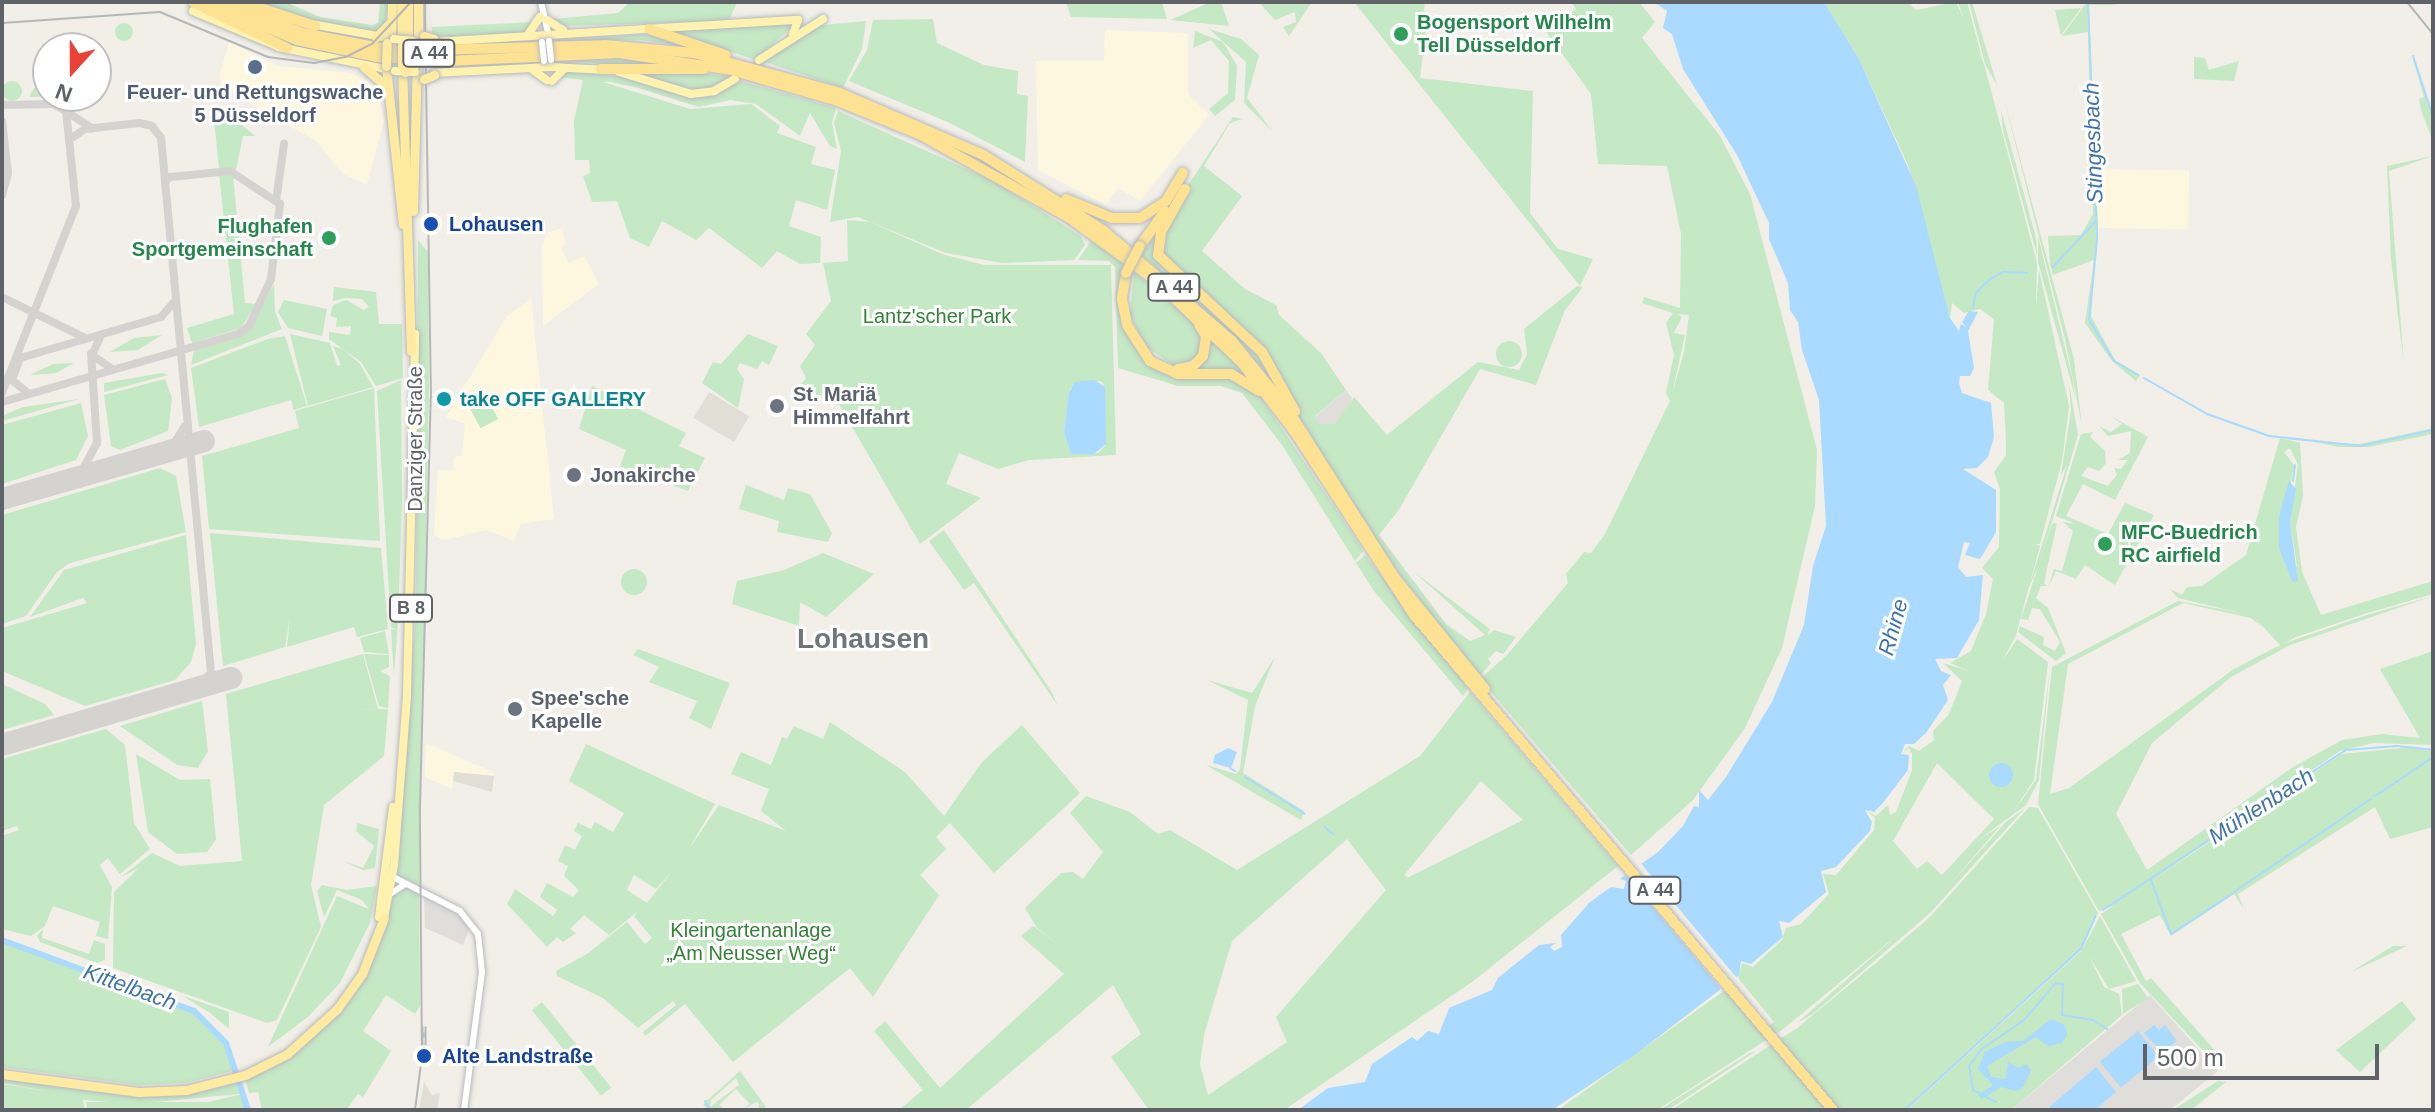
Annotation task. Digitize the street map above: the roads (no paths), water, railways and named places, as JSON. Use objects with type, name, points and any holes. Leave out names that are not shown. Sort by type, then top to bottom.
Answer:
[{"type":"highway","name":"A 44","points":[[206,2],[297,40],[376,57],[447,61],[623,54],[685,60],[761,77],[838,101],[971,158],[1068,217],[1156,281],[1226,346],[1294,431],[1373,552],[1467,673],[1833,1110]]},
{"type":"highway","name":"A 44","points":[[225,2],[302,33],[375,49],[454,53],[623,45],[745,64],[884,110],[1009,170],[1103,230],[1187,298],[1247,358],[1307,438],[1366,541]]},
{"type":"highway","points":[[242,2],[315,26]]},
{"type":"highway","points":[[376,37],[391,20],[392,2]]},
{"type":"highway","name":"Danziger Straße","points":[[401,2],[413,41]]},
{"type":"highway","name":"Danziger Straße","points":[[408,2],[413,41],[410,70],[413,330]]},
{"type":"highway","points":[[413,211],[419,93],[410,70],[418,2]]},
{"type":"highway","points":[[193,6],[287,48]]},
{"type":"highway","points":[[391,20],[413,41]]},
{"type":"highway","points":[[649,29],[745,64]]},
{"type":"highway","points":[[389,91],[410,70],[413,41]]},
{"type":"highway","points":[[364,67],[389,91],[413,330]]},
{"type":"highway","points":[[601,69],[701,68],[761,77]]},
{"type":"highway","name":"Danziger Straße","points":[[410,70],[413,211],[411,351]]},
{"type":"highway","points":[[1009,170],[1085,208],[1121,220],[1154,212],[1183,173],[1168,206],[1128,274],[1122,299],[1127,325],[1150,361],[1178,374],[1225,373],[1244,379],[1294,431]]},
{"type":"highway","points":[[1185,189],[1158,240],[1162,262],[1262,352],[1307,438]]},
{"type":"highway","points":[[1142,248],[1168,218]]},
{"type":"highway","points":[[1128,274],[1128,315],[1140,343],[1163,364],[1188,368],[1203,356],[1206,336],[1156,281]]},
{"type":"highway","name":"A 44","points":[[1467,673],[1840,1110]]},
{"type":"highway","name":"Danziger Straße","points":[[2,1072],[139,1092],[233,1077],[287,1054],[337,1009],[362,974],[382,918]]},
{"type":"main road","points":[[255,2],[315,26],[413,41],[527,36],[546,38],[575,33],[798,20],[793,34]]},
{"type":"main road","points":[[542,5],[548,64]]},
{"type":"main road","points":[[527,36],[544,19]]},
{"type":"main road","points":[[544,19],[556,29],[575,33]]},
{"type":"main road","points":[[759,60],[793,34],[823,19]]},
{"type":"main road","points":[[287,48],[364,67],[410,70],[528,68],[548,64],[601,69],[691,94],[714,91],[735,79]]},
{"type":"main road","points":[[528,68],[549,81],[567,67]]},
{"type":"main road","name":"Danziger Straße","points":[[382,918],[389,878],[414,552],[413,330]]},
{"type":"main road","name":"Danziger Straße","points":[[382,918],[390,894],[406,630],[411,351]]},
{"type":"main road","points":[[389,878],[417,889]]},
{"type":"main road","points":[[389,878],[460,911],[473,924],[482,972],[464,1110]]},
{"type":"main road","points":[[390,894],[404,885]]},
{"type":"water","name":"Rhine","points":[[1654,2],[1824,2],[1859,59],[1916,186],[1950,318],[1959,331],[1961,324],[1966,327],[1962,322],[1969,311],[1978,312],[1968,331],[1974,368],[1970,376],[1960,376],[1959,383],[1962,393],[1991,403],[1994,437],[1988,457],[1977,468],[1963,469],[1996,490],[1996,532],[1980,559],[1965,555],[1970,543],[1964,542],[1958,567],[1966,577],[1983,575],[1979,620],[1957,658],[1935,659],[1941,671],[1951,675],[1943,685],[1948,700],[1926,733],[1914,744],[1905,744],[1901,754],[1909,755],[1908,770],[1874,812],[1865,810],[1872,822],[1870,831],[1836,867],[1821,871],[1826,892],[1789,923],[1779,921],[1783,937],[1751,964],[1741,961],[1739,975],[1635,1055],[1552,1110],[1298,1110],[1328,1088],[1365,1082],[1372,1064],[1412,1037],[1417,1041],[1428,1031],[1439,1034],[1449,1008],[1492,990],[1498,978],[1539,945],[1556,943],[1550,947],[1554,951],[1562,947],[1561,935],[1590,902],[1611,887],[1624,889],[1626,881],[1620,879],[1658,852],[1683,826],[1694,806],[1699,807],[1699,790],[1708,800],[1726,777],[1772,702],[1804,625],[1813,566],[1826,526],[1819,400],[1802,350],[1798,322],[1790,310],[1788,283],[1769,239],[1769,223],[1737,155],[1683,69],[1672,34],[1663,28],[1667,11]]},
{"type":"water","points":[[1094,380],[1105,387],[1106,444],[1094,454],[1071,454],[1064,432],[1069,392],[1075,382]]},
{"type":"water","points":[[2289,481],[2296,489],[2290,522],[2298,582],[2292,581],[2279,548],[2279,516]]},
{"type":"water","points":[[1228,748],[1237,752],[1231,768],[1213,763],[1215,755]]},
{"type":"water","points":[[2001,763],[2012,770],[2013,775],[2006,786],[2001,787],[1990,780],[1989,775],[1996,764]]},
{"type":"water","points":[[2051,1019],[2065,1025],[2067,1035],[2062,1043],[2048,1046],[2036,1037],[1987,1066],[1991,1077],[2006,1079],[2008,1061],[2018,1068],[2027,1064],[2031,1070],[2024,1086],[2017,1091],[2001,1087],[1982,1099],[1978,1095],[1993,1085],[1978,1069],[1985,1052],[2006,1042],[2023,1041]]},
{"type":"water","points":[[2154,1025],[2159,1030],[2165,1025],[2177,1041],[2162,1053],[2144,1033]]},
{"type":"water","points":[[2138,1031],[2159,1057],[2121,1087],[2100,1062]]},
{"type":"water","points":[[2096,1067],[2116,1092],[2095,1110],[2046,1110]]},
{"type":"waterway","name":"Stingesbach","points":[[2088,2],[2097,240],[2089,320],[2114,361],[2138,375]]},
{"type":"waterway","points":[[2413,56],[2433,117]]},
{"type":"waterway","name":"Stingesbach","points":[[2053,267],[2095,222]]},
{"type":"waterway","name":"Stingesbach","points":[[1973,308],[1976,293],[1990,279],[2003,272],[2027,273]]},
{"type":"waterway","points":[[2144,378],[2207,414],[2269,436],[2360,446],[2433,430]]},
{"type":"waterway","points":[[2293,481],[2295,465]]},
{"type":"waterway","name":"Mühlenbach","points":[[2103,910],[2346,750],[2397,746],[2433,750]]},
{"type":"waterway","points":[[2375,796],[2433,757]]},
{"type":"waterway","points":[[1230,768],[1235,771]]},
{"type":"waterway","points":[[1245,777],[1305,814]]},
{"type":"waterway","points":[[2234,892],[2371,799]]},
{"type":"waterway","points":[[1325,827],[1333,834]]},
{"type":"waterway","points":[[2151,880],[2171,934],[2232,894]]},
{"type":"waterway","name":"Mühlenbach","points":[[1905,1110],[2081,949],[2096,916]]},
{"type":"waterway","name":"Kittelbach","points":[[2,940],[194,1011],[226,1043],[248,1110]]},
{"type":"waterway","points":[[1996,1102],[1973,1090],[1969,1066],[1982,1049],[2024,1020],[2056,983],[2063,984],[2062,1015],[2093,1020],[2107,1029]]},
{"type":"waterway","points":[[705,1101],[710,1110]]},
{"type":"tram line","points":[[2,23],[160,12],[268,57],[314,63],[346,57],[372,44],[411,2]]},
{"type":"tram line","points":[[415,1110],[422,1056],[420,807],[431,398],[425,2]]},
{"type":"tram line","points":[[2407,2],[2433,34]]},
{"type":"railway","points":[[424,1026],[424,1046]]},
{"type":"place","name":"Bogensport Wilhelm Tell Düsseldorf","points":[[1401,34]]},
{"type":"place","name":"Feuer- und Rettungswache 5 Düsseldorf","points":[[255,67]]},
{"type":"place","name":"Lohausen","points":[[431,224]]},
{"type":"place","name":"Flughafen Sportgemeinschaft","points":[[329,238]]},
{"type":"place","name":"take OFF GALLERY","points":[[444,399]]},
{"type":"place","name":"St. Mariä Himmelfahrt","points":[[777,406]]},
{"type":"place","name":"Jonakirche","points":[[574,475]]},
{"type":"place","name":"MFC-Buedrich RC airfield","points":[[2105,544]]},
{"type":"place","name":"Spee'sche Kapelle","points":[[515,709]]},
{"type":"place","name":"Alte Landstraße","points":[[424,1056]]},
{"type":"district","name":"Lohausen","points":[[863,639]]},
{"type":"park label","name":"Lantz'scher Park","points":[[937,316]]},
{"type":"park label","name":"Kleingartenanlage „Am Neusser Weg“","points":[[751,942]]}]
